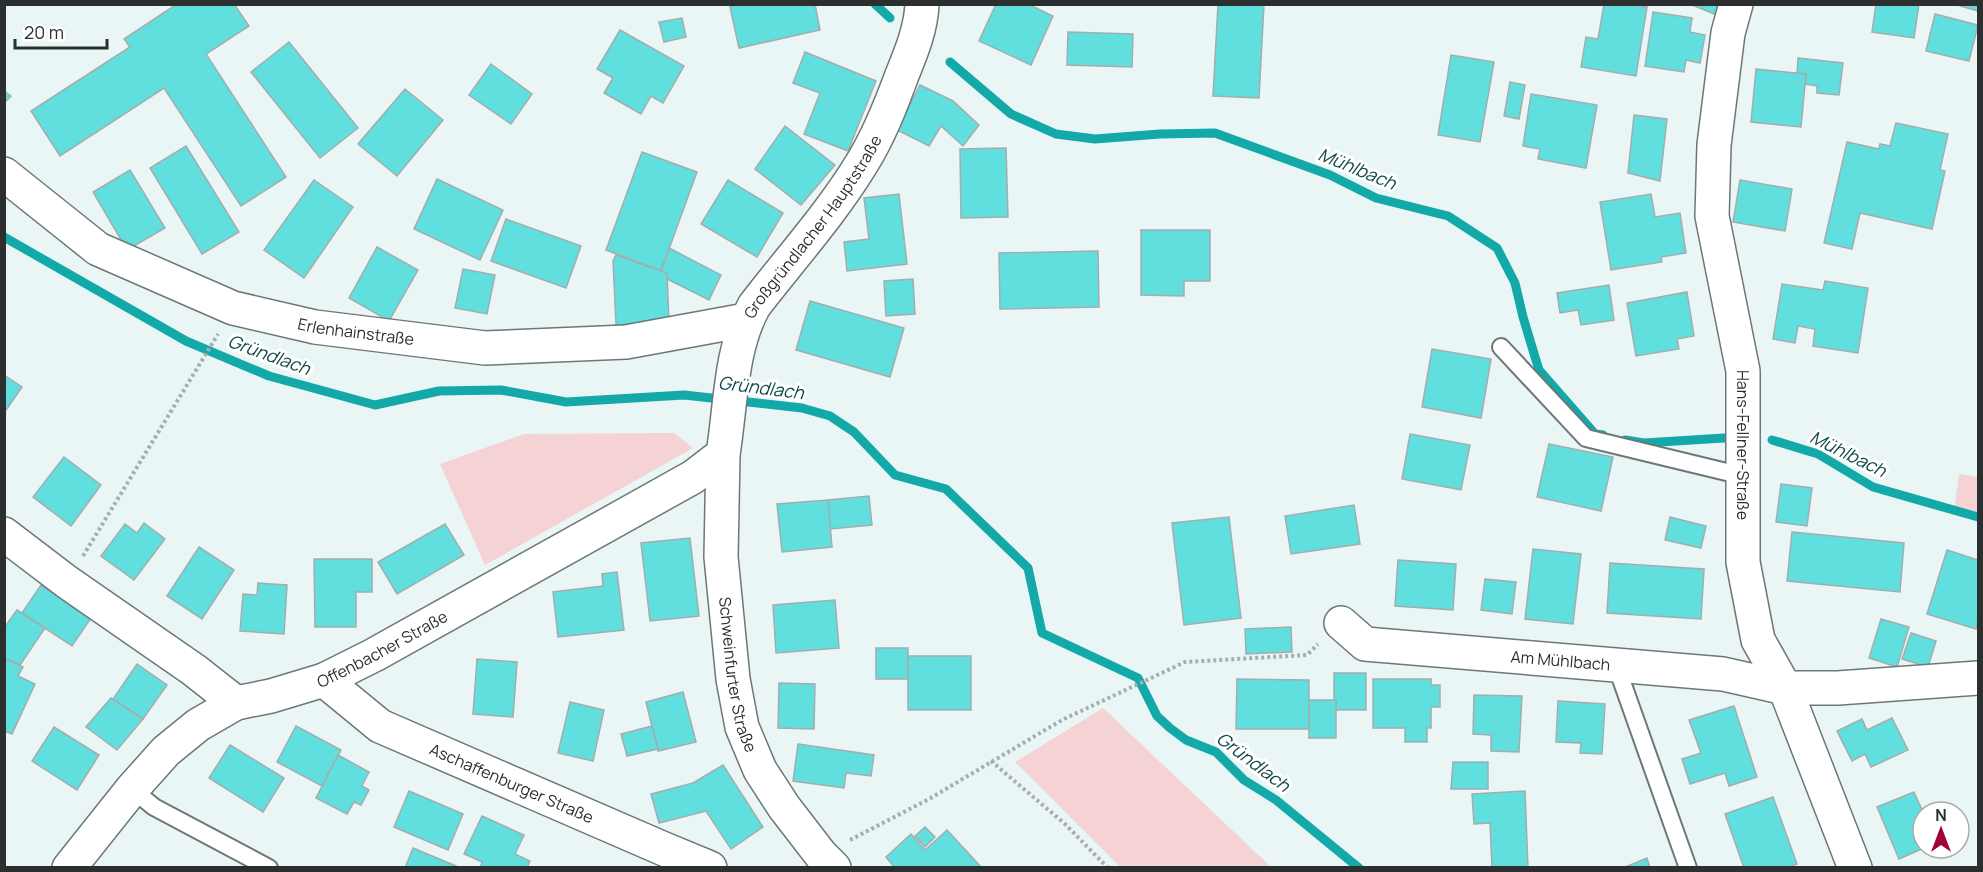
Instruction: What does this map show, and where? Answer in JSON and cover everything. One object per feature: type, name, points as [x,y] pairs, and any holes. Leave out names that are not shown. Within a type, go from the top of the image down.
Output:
[{"type":"street","name":"Großgründlacher Hauptstraße","points":[[725,444],[741,335],[754,306],[822,220],[862,162],[892,102],[920,26],[922,4]]},
{"type":"street","name":"Hans-Fellner-Straße","points":[[1736,4],[1728,33],[1714,145],[1712,216],[1743,371],[1743,562],[1758,640],[1785,688],[1855,867]]},
{"type":"street","name":"Erlenhainstraße","points":[[4,174],[98,249],[233,308],[315,327],[485,348],[741,335]]},
{"type":"street","name":"Offenbacher Straße","points":[[69,867],[166,751],[198,725],[236,703],[271,696],[324,680],[374,655],[693,477],[725,444]]},
{"type":"street","name":"Schweinfurter Straße","points":[[725,444],[721,557],[733,679],[742,727],[760,770],[783,807],[825,863]]},
{"type":"street","points":[[4,534],[67,582],[194,670],[236,703]]},
{"type":"street","name":"Am Mühlbach","points":[[1341,623],[1365,644],[1723,674],[1785,688],[1838,688],[1978,678]]},
{"type":"street","name":"Aschaffenburger Straße","points":[[324,680],[380,726],[710,867]]},
{"type":"lane","points":[[1501,347],[1586,438],[1743,476]]},
{"type":"lane","points":[[1616,665],[1688,867]]},
{"type":"lane","points":[[132,789],[154,807],[269,867]]},
{"type":"path","points":[[67,582],[233,308]]},
{"type":"path","points":[[825,863],[1062,720],[1185,662],[1307,655],[1341,623]]},
{"type":"path","points":[[991,761],[1065,824],[1108,867]]},
{"type":"shaded area","points":[[674,433],[693,448],[485,565],[440,464],[524,434]]},
{"type":"shaded area","points":[[1959,474],[1978,477],[1978,517],[1954,512]]},
{"type":"shaded area","points":[[1103,708],[1271,867],[1120,867],[1015,762]]},
{"type":"building","points":[[177,4],[234,4],[249,26],[206,54],[286,177],[241,206],[164,88],[60,156],[31,111],[130,47],[124,39]]},
{"type":"building","points":[[740,4],[815,4],[820,30],[739,48],[730,7]]},
{"type":"building","points":[[996,4],[1028,4],[1053,16],[1031,65],[979,41]]},
{"type":"building","points":[[1218,4],[1264,4],[1259,98],[1213,96]]},
{"type":"building","points":[[1604,4],[1639,4],[1639,6],[1647,7],[1636,76],[1581,67],[1586,37],[1598,39]]},
{"type":"building","points":[[1690,4],[1724,4],[1719,16]]},
{"type":"building","points":[[1876,4],[1919,4],[1914,38],[1872,32]]},
{"type":"building","points":[[1960,4],[1978,4],[1978,11],[1960,6]]},
{"type":"building","points":[[1653,12],[1692,18],[1690,32],[1705,35],[1700,63],[1686,60],[1684,72],[1645,66]]},
{"type":"building","points":[[1935,14],[1978,25],[1969,61],[1926,51]]},
{"type":"building","points":[[682,18],[686,37],[664,42],[659,22]]},
{"type":"building","points":[[620,30],[684,66],[663,103],[651,96],[641,114],[604,93],[613,78],[597,69]]},
{"type":"building","points":[[1068,32],[1133,34],[1132,67],[1067,65]]},
{"type":"building","points":[[289,42],[358,128],[320,158],[251,72]]},
{"type":"building","points":[[805,52],[876,81],[848,151],[804,134],[820,93],[793,83]]},
{"type":"building","points":[[1451,55],[1494,62],[1480,142],[1438,135]]},
{"type":"building","points":[[1798,58],[1843,63],[1839,95],[1817,93],[1817,86],[1805,84],[1806,74],[1797,73]]},
{"type":"building","points":[[491,64],[532,94],[511,124],[469,95]]},
{"type":"building","points":[[1756,69],[1806,74],[1801,127],[1751,122]]},
{"type":"building","points":[[1510,82],[1525,85],[1519,119],[1504,116]]},
{"type":"building","points":[[920,85],[953,101],[979,125],[963,146],[941,126],[929,146],[897,130]]},
{"type":"building","points":[[405,89],[443,120],[397,176],[358,144]]},
{"type":"building","points":[[4,91],[11,96],[4,103]]},
{"type":"building","points":[[1531,94],[1597,105],[1586,168],[1538,159],[1540,149],[1523,146]]},
{"type":"building","points":[[1634,115],[1667,119],[1660,181],[1628,173]]},
{"type":"building","points":[[1896,123],[1948,134],[1940,170],[1945,171],[1932,229],[1860,213],[1852,249],[1824,243],[1847,142],[1879,149],[1880,144],[1890,146]]},
{"type":"building","points":[[785,126],[835,165],[801,205],[755,169]]},
{"type":"building","points":[[186,146],[239,232],[202,254],[150,168]]},
{"type":"building","points":[[1006,148],[1008,217],[961,218],[960,149]]},
{"type":"building","points":[[642,152],[697,172],[661,271],[606,250]]},
{"type":"building","points":[[130,170],[165,228],[127,250],[93,192]]},
{"type":"building","points":[[437,179],[503,210],[480,260],[414,229]]},
{"type":"building","points":[[314,180],[353,207],[304,278],[264,250]]},
{"type":"building","points":[[728,180],[783,213],[757,257],[701,224]]},
{"type":"building","points":[[1740,180],[1792,189],[1785,231],[1733,222]]},
{"type":"building","points":[[899,194],[907,264],[847,271],[844,242],[869,239],[864,198]]},
{"type":"building","points":[[1651,194],[1655,217],[1680,213],[1686,253],[1661,257],[1662,262],[1611,270],[1600,202]]},
{"type":"building","points":[[506,219],[581,246],[566,288],[491,261]]},
{"type":"building","points":[[1141,230],[1210,230],[1210,281],[1184,281],[1184,296],[1141,295]]},
{"type":"building","points":[[377,247],[418,270],[389,321],[349,298]]},
{"type":"building","points":[[669,248],[721,275],[709,300],[667,279],[667,273],[661,271]]},
{"type":"building","points":[[1098,251],[1099,307],[1000,309],[999,253]]},
{"type":"building","points":[[616,255],[667,273],[669,322],[616,325],[613,261]]},
{"type":"building","points":[[463,269],[495,275],[487,314],[455,308]]},
{"type":"building","points":[[913,279],[915,314],[886,316],[884,281]]},
{"type":"building","points":[[1825,281],[1868,288],[1858,353],[1813,346],[1815,329],[1798,326],[1795,343],[1773,339],[1782,284],[1823,290]]},
{"type":"building","points":[[1609,285],[1614,320],[1581,325],[1578,310],[1560,313],[1557,293]]},
{"type":"building","points":[[1687,292],[1694,336],[1677,339],[1679,349],[1636,356],[1627,303]]},
{"type":"building","points":[[810,301],[904,328],[890,377],[796,350]]},
{"type":"building","points":[[1432,349],[1491,359],[1481,418],[1422,407]]},
{"type":"building","points":[[4,375],[22,387],[4,413]]},
{"type":"building","points":[[1410,434],[1470,445],[1461,490],[1402,479]]},
{"type":"building","points":[[1549,444],[1613,457],[1601,511],[1537,497]]},
{"type":"building","points":[[64,457],[101,485],[71,526],[33,497]]},
{"type":"building","points":[[1781,484],[1812,488],[1807,526],[1776,522]]},
{"type":"building","points":[[869,496],[872,525],[830,529],[828,500]]},
{"type":"building","points":[[828,500],[832,547],[782,552],[777,504]]},
{"type":"building","points":[[1354,505],[1360,544],[1291,554],[1285,516]]},
{"type":"building","points":[[1229,517],[1241,618],[1184,625],[1172,523]]},
{"type":"building","points":[[1670,517],[1706,526],[1701,548],[1665,540]]},
{"type":"building","points":[[144,523],[165,539],[134,580],[101,556],[125,524],[137,533]]},
{"type":"building","points":[[445,524],[464,555],[397,594],[378,562]]},
{"type":"building","points":[[1792,532],[1904,543],[1900,592],[1787,581]]},
{"type":"building","points":[[690,538],[699,616],[650,621],[641,543]]},
{"type":"building","points":[[199,547],[234,570],[202,619],[167,596]]},
{"type":"building","points":[[1533,549],[1581,554],[1573,624],[1525,619]]},
{"type":"building","points":[[1947,550],[1978,560],[1976,629],[1927,614]]},
{"type":"building","points":[[314,559],[372,559],[372,592],[356,592],[356,627],[315,627]]},
{"type":"building","points":[[1398,560],[1456,564],[1453,610],[1395,606]]},
{"type":"building","points":[[1610,563],[1704,569],[1701,619],[1607,613]]},
{"type":"building","points":[[617,572],[624,630],[558,637],[553,592],[603,586],[602,574]]},
{"type":"building","points":[[1485,579],[1516,582],[1512,614],[1481,610]]},
{"type":"building","points":[[258,583],[287,585],[284,634],[240,631],[243,594],[257,595]]},
{"type":"building","points":[[41,585],[91,618],[72,646],[22,613]]},
{"type":"building","points":[[835,600],[839,648],[776,653],[773,605]]},
{"type":"building","points":[[17,610],[45,628],[20,665],[4,658],[4,628]]},
{"type":"building","points":[[1881,619],[1909,627],[1897,667],[1869,658]]},
{"type":"building","points":[[1291,627],[1292,652],[1246,654],[1245,629]]},
{"type":"building","points":[[1911,633],[1936,641],[1928,667],[1902,659]]},
{"type":"building","points":[[876,648],[908,648],[908,679],[876,679]]},
{"type":"building","points":[[908,656],[971,656],[971,710],[908,710]]},
{"type":"building","points":[[4,658],[23,667],[18,676],[35,684],[12,734],[4,731]]},
{"type":"building","points":[[477,659],[517,662],[513,717],[473,714]]},
{"type":"building","points":[[137,664],[167,685],[143,719],[113,699]]},
{"type":"building","points":[[1334,673],[1366,673],[1366,710],[1336,710]]},
{"type":"building","points":[[1237,679],[1309,680],[1309,729],[1236,729]]},
{"type":"building","points":[[1373,679],[1431,679],[1431,685],[1440,685],[1440,707],[1431,707],[1431,728],[1427,728],[1427,742],[1405,742],[1405,728],[1373,728]]},
{"type":"building","points":[[779,683],[815,684],[814,729],[778,728]]},
{"type":"building","points":[[683,692],[696,742],[658,751],[646,702]]},
{"type":"building","points":[[1474,695],[1522,696],[1519,752],[1491,751],[1491,735],[1473,734]]},
{"type":"building","points":[[111,698],[143,719],[117,750],[86,727]]},
{"type":"building","points":[[1309,700],[1336,700],[1336,738],[1309,738]]},
{"type":"building","points":[[1558,701],[1605,704],[1602,754],[1580,753],[1581,743],[1556,742]]},
{"type":"building","points":[[570,702],[604,710],[593,761],[558,753]]},
{"type":"building","points":[[1734,706],[1757,777],[1729,786],[1725,773],[1690,784],[1682,759],[1701,753],[1689,720]]},
{"type":"building","points":[[1892,718],[1908,750],[1871,767],[1865,754],[1852,761],[1837,731],[1862,719],[1867,730]]},
{"type":"building","points":[[296,726],[341,750],[322,786],[277,762]]},
{"type":"building","points":[[652,726],[658,749],[627,756],[621,734]]},
{"type":"building","points":[[54,727],[99,755],[77,790],[32,761]]},
{"type":"building","points":[[798,744],[874,755],[871,776],[846,773],[844,788],[793,781]]},
{"type":"building","points":[[230,745],[284,778],[263,812],[209,778]]},
{"type":"building","points":[[338,755],[369,772],[362,786],[369,790],[361,805],[354,802],[347,814],[316,798]]},
{"type":"building","points":[[1453,762],[1488,762],[1488,789],[1451,789]]},
{"type":"building","points":[[723,765],[763,827],[731,849],[706,811],[659,823],[651,794],[693,783]]},
{"type":"building","points":[[409,791],[463,814],[448,850],[394,827]]},
{"type":"building","points":[[1525,791],[1528,868],[1492,868],[1490,823],[1474,824],[1472,794]]},
{"type":"building","points":[[1914,792],[1918,800],[1911,800],[1911,854],[1899,859],[1877,807]]},
{"type":"building","points":[[1773,797],[1797,864],[1787,868],[1744,868],[1725,814]]},
{"type":"building","points":[[482,816],[524,835],[515,854],[530,861],[527,868],[480,868],[482,862],[464,854]]},
{"type":"building","points":[[925,827],[935,837],[925,847],[915,836]]},
{"type":"building","points":[[947,830],[982,868],[895,868],[886,857],[911,834],[925,850]]},
{"type":"building","points":[[413,848],[456,866],[455,868],[405,868]]},
{"type":"building","points":[[1647,858],[1650,868],[1623,868]]},
{"type":"waterway","name":"Mühlbach","points":[[875,4],[890,18]]},
{"type":"waterway","name":"Mühlbach","points":[[950,62],[1011,114],[1056,134],[1095,139],[1215,133],[1330,175],[1376,198],[1448,216],[1497,248],[1515,283],[1539,370],[1595,434],[1603,435]]},
{"type":"waterway","name":"Gründlach","points":[[4,237],[186,341],[269,376],[375,405],[439,391],[501,390],[566,402],[684,395],[802,408],[830,416],[854,432],[895,475],[946,489],[1028,568],[1042,633],[1138,678],[1157,716],[1170,728],[1186,740],[1216,752],[1244,780],[1276,800],[1359,868]]},
{"type":"waterway","name":"Mühlbach","points":[[1625,440],[1644,443],[1724,438]]},
{"type":"waterway","name":"Mühlbach","points":[[1772,440],[1818,454],[1873,487],[1978,517]]}]
